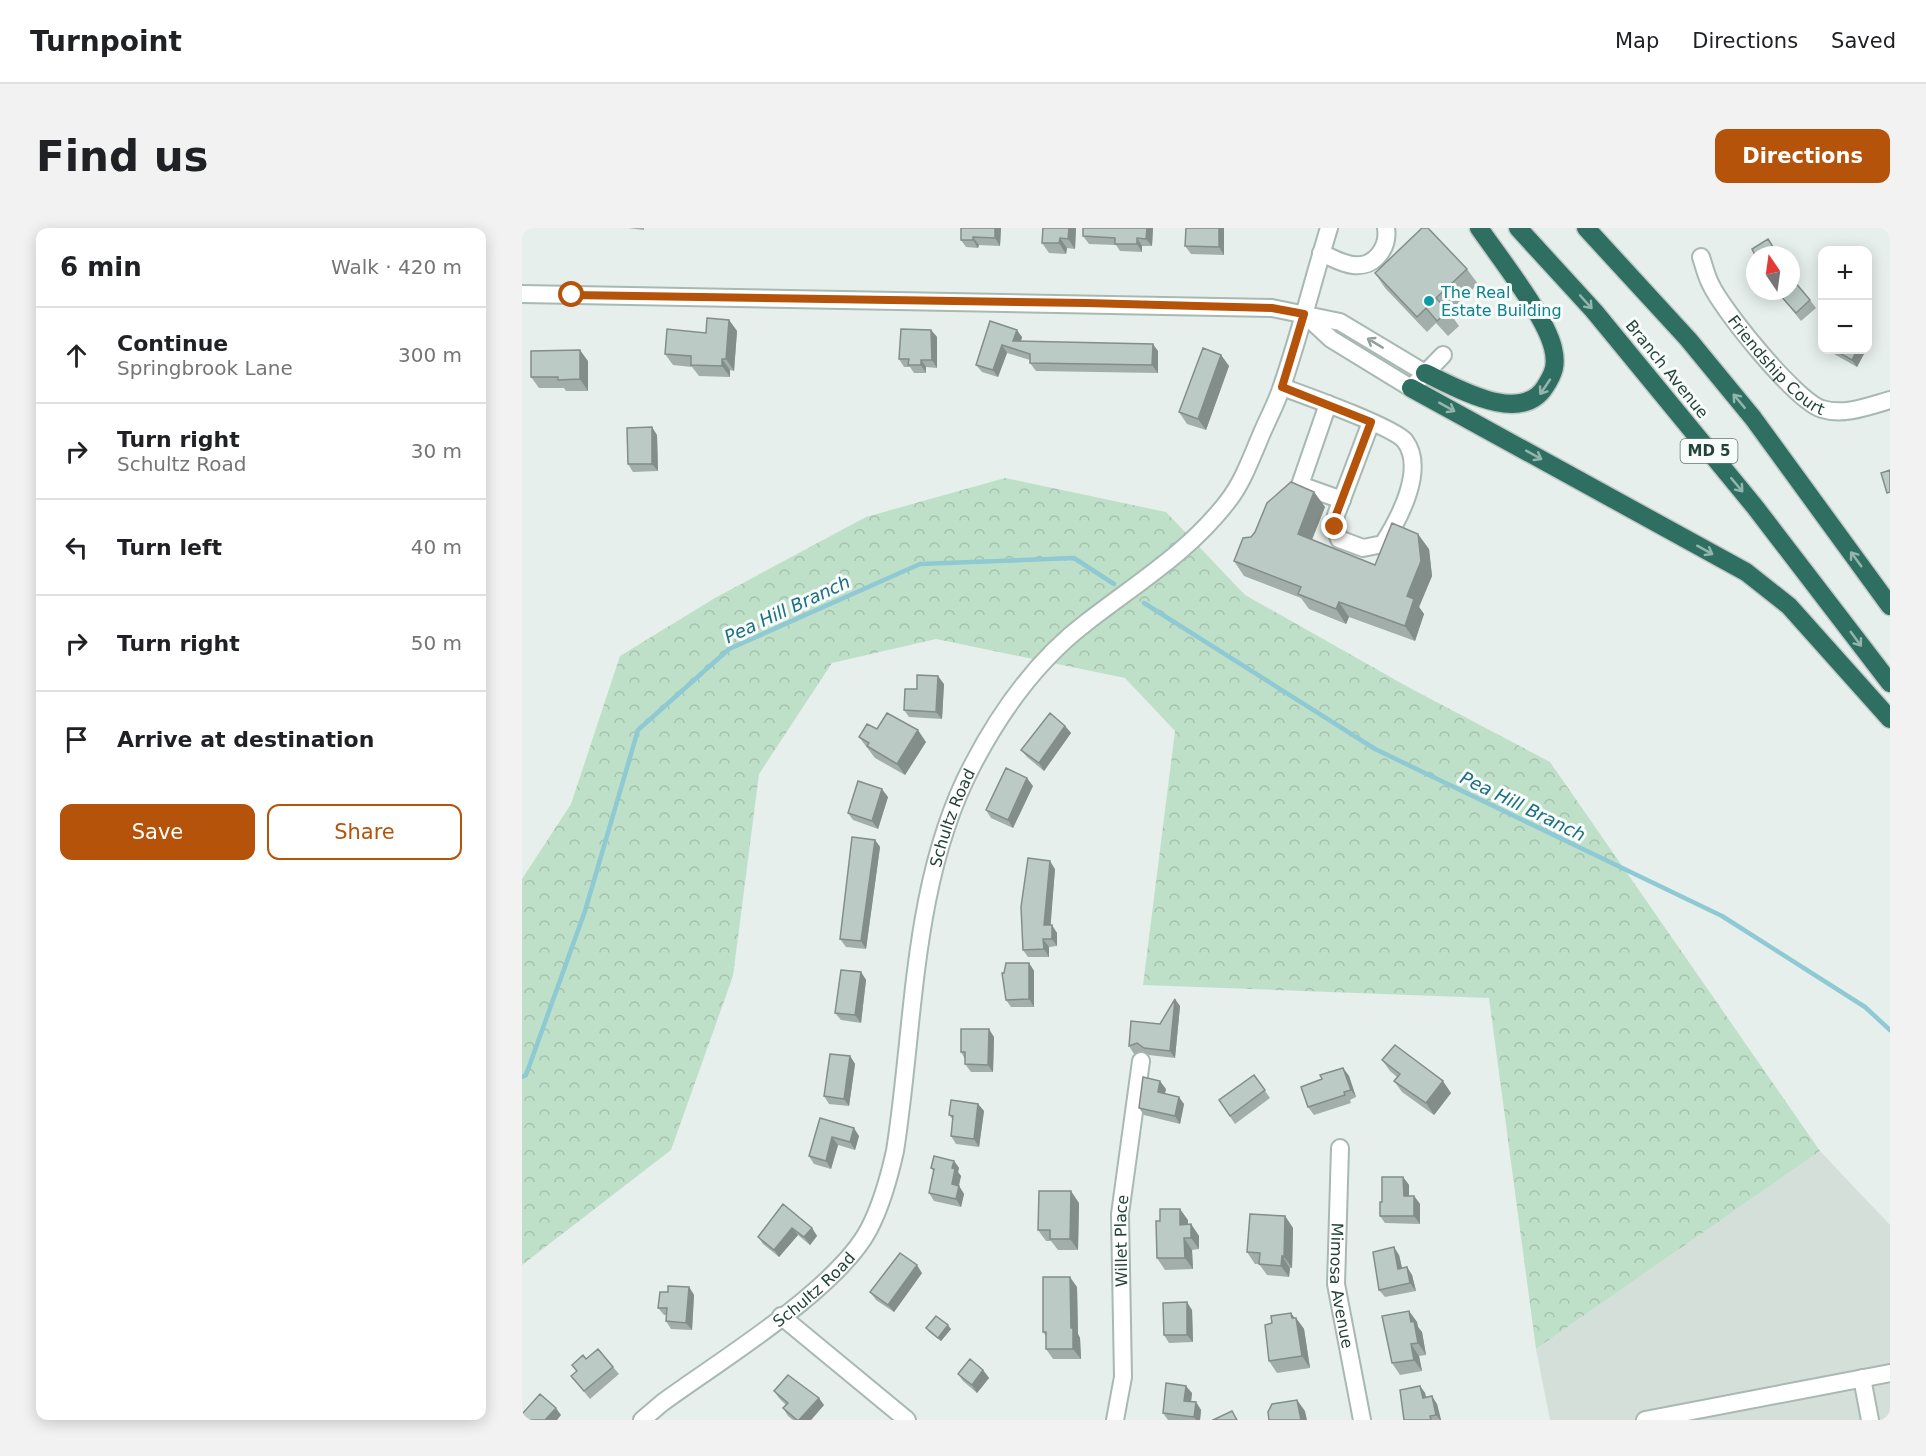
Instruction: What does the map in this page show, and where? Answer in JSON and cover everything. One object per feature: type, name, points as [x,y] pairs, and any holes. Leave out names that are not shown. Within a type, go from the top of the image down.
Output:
[{"type":"highway","points":[[1425,373],[1492,403],[1518,403],[1539,396],[1556,371],[1553,347],[1532,306],[1479,228]]},
{"type":"highway","name":"Branch Avenue","points":[[1518,228],[1594,311],[1755,507],[1890,683]]},
{"type":"highway","name":"Branch Avenue","points":[[1586,228],[1621,269],[1688,339],[1753,418],[1890,606]]},
{"type":"highway","points":[[1591,228],[1621,269]]},
{"type":"highway","points":[[1411,388],[1746,572],[1789,606],[1890,719]]},
{"type":"street","name":"Schultz Road","points":[[642,1420],[662,1402],[782,1316],[837,1270],[868,1231],[889,1180],[902,1109],[920,934],[952,813],[971,767],[1002,715],[1049,656],[1086,622],[1165,566],[1192,542],[1229,500],[1254,455],[1282,387],[1329,228]]},
{"type":"street","points":[[1321,253],[1354,266],[1364,264],[1382,252],[1388,239],[1386,228]]},
{"type":"street","name":"Friendship Court","points":[[1701,257],[1709,283],[1799,395],[1819,408],[1832,411],[1855,409],[1890,400]]},
{"type":"street","points":[[522,294],[1272,308],[1340,322],[1425,373]]},
{"type":"street","points":[[1304,314],[1331,339],[1411,388],[1443,356]]},
{"type":"street","points":[[1282,387],[1371,422],[1401,436],[1406,442],[1414,466],[1411,481],[1391,531],[1383,544],[1364,548],[1340,539],[1336,533],[1336,515],[1371,422]]},
{"type":"street","points":[[1328,404],[1294,490],[1342,500]]},
{"type":"street","name":"Willet Place","points":[[1115,1420],[1123,1377],[1120,1215],[1141,1061]]},
{"type":"street","name":"Mimosa Avenue","points":[[1340,1148],[1336,1284],[1362,1420]]},
{"type":"street","points":[[782,1316],[907,1420]]},
{"type":"street","points":[[1645,1420],[1890,1373]]},
{"type":"street","points":[[1862,1378],[1870,1420]]},
{"type":"shaded area","points":[[1820,1151],[1890,1225],[1890,1420],[1550,1420],[1536,1349]]},
{"type":"green space","points":[[1005,478],[1166,512],[1245,595],[1408,687],[1550,762],[1820,1151],[1536,1349],[1489,998],[1143,985],[1175,731],[1125,678],[936,639],[832,663],[759,774],[733,976],[671,1150],[522,1265],[522,879],[571,804],[620,656],[715,598],[866,517]]},
{"type":"building","points":[[961,228],[995,228],[995,238],[973,237],[973,240],[961,240]]},
{"type":"building","points":[[1043,228],[1069,228],[1068,239],[1060,238],[1059,243],[1042,243]]},
{"type":"building","points":[[1083,228],[1147,228],[1146,239],[1137,238],[1137,244],[1115,244],[1115,238],[1083,236]]},
{"type":"building","points":[[1186,228],[1219,228],[1219,247],[1185,246]]},
{"type":"building","name":"The Real Estate Building","points":[[1422,228],[1428,228],[1467,269],[1436,298],[1448,311],[1437,321],[1426,308],[1417,317],[1375,273]]},
{"type":"building","points":[[1768,239],[1772,246],[1757,246]]},
{"type":"building","points":[[1800,288],[1810,300],[1796,313],[1784,300],[1800,300]]},
{"type":"building","points":[[707,318],[729,320],[726,359],[722,359],[722,366],[691,365],[691,356],[665,354],[667,329],[706,333]]},
{"type":"building","points":[[990,321],[1017,330],[1013,341],[1153,344],[1152,365],[1030,363],[1030,354],[1002,345],[993,370],[976,365]]},
{"type":"building","points":[[901,329],[931,330],[932,360],[921,360],[921,365],[908,365],[909,359],[899,359]]},
{"type":"building","points":[[1203,348],[1221,355],[1198,419],[1179,412]]},
{"type":"building","points":[[580,350],[580,379],[558,380],[558,377],[531,377],[531,351]]},
{"type":"building","points":[[1841,354],[1855,354],[1852,360]]},
{"type":"building","points":[[652,427],[652,464],[628,464],[627,428]]},
{"type":"building","points":[[1890,470],[1890,492],[1887,493],[1881,473]]},
{"type":"building","points":[[1291,482],[1314,492],[1298,534],[1375,565],[1392,523],[1418,534],[1421,561],[1407,596],[1414,599],[1405,626],[1339,602],[1336,609],[1298,594],[1301,587],[1234,561],[1243,538],[1251,537],[1255,532],[1267,503]]},
{"type":"building","points":[[917,675],[938,676],[936,712],[904,710],[905,689],[917,689]]},
{"type":"building","points":[[887,713],[918,730],[897,764],[867,746],[869,743],[859,737],[867,724],[877,729]]},
{"type":"building","points":[[1050,713],[1065,726],[1039,763],[1021,750]]},
{"type":"building","points":[[1006,768],[1027,778],[1008,820],[986,810]]},
{"type":"building","points":[[858,781],[882,789],[872,821],[848,813]]},
{"type":"building","points":[[852,837],[875,840],[861,941],[840,939]]},
{"type":"building","points":[[1028,858],[1050,861],[1044,925],[1052,925],[1052,939],[1043,939],[1044,949],[1023,950],[1021,907]]},
{"type":"building","points":[[1006,963],[1029,963],[1029,999],[1006,1000],[1002,973],[1004,973]]},
{"type":"building","points":[[841,970],[861,972],[855,1015],[835,1013]]},
{"type":"building","points":[[1175,999],[1170,1051],[1144,1048],[1137,1043],[1129,1046],[1131,1021],[1160,1024]]},
{"type":"building","points":[[961,1029],[989,1029],[988,1065],[965,1064],[965,1052],[961,1052]]},
{"type":"building","points":[[1395,1045],[1443,1081],[1426,1103],[1394,1081],[1400,1074],[1382,1060]]},
{"type":"building","points":[[830,1054],[850,1056],[844,1099],[824,1096]]},
{"type":"building","points":[[1343,1068],[1351,1090],[1344,1092],[1345,1095],[1308,1107],[1301,1087],[1322,1079],[1320,1075]]},
{"type":"building","points":[[1254,1075],[1265,1090],[1230,1116],[1219,1100]]},
{"type":"building","points":[[1143,1077],[1160,1081],[1158,1092],[1179,1097],[1175,1116],[1139,1108]]},
{"type":"building","points":[[951,1100],[978,1104],[974,1139],[951,1136],[953,1116],[949,1115]]},
{"type":"building","points":[[820,1118],[854,1128],[850,1142],[832,1137],[826,1161],[809,1156]]},
{"type":"building","points":[[934,1156],[954,1161],[952,1184],[959,1186],[956,1199],[929,1193]]},
{"type":"building","points":[[1382,1177],[1403,1177],[1404,1196],[1414,1196],[1414,1216],[1380,1216]]},
{"type":"building","points":[[1039,1191],[1071,1191],[1070,1239],[1050,1239],[1050,1230],[1038,1230]]},
{"type":"building","points":[[783,1204],[812,1228],[804,1237],[792,1228],[774,1250],[758,1237]]},
{"type":"building","points":[[1160,1209],[1180,1209],[1180,1225],[1191,1224],[1191,1238],[1184,1238],[1185,1258],[1157,1258],[1156,1221],[1160,1221]]},
{"type":"building","points":[[1250,1214],[1285,1216],[1284,1257],[1282,1256],[1281,1266],[1259,1264],[1260,1253],[1247,1252]]},
{"type":"building","points":[[1394,1247],[1398,1269],[1407,1267],[1410,1283],[1379,1290],[1373,1252]]},
{"type":"building","points":[[900,1253],[917,1265],[888,1305],[870,1292]]},
{"type":"building","points":[[1043,1277],[1070,1277],[1073,1349],[1046,1349],[1046,1332],[1043,1332]]},
{"type":"building","points":[[668,1286],[689,1287],[686,1323],[666,1321],[667,1308],[658,1308],[660,1292],[668,1292]]},
{"type":"building","points":[[1187,1302],[1187,1335],[1164,1335],[1163,1303]]},
{"type":"building","points":[[1409,1311],[1411,1322],[1414,1321],[1418,1343],[1411,1344],[1414,1360],[1392,1363],[1382,1316]]},
{"type":"building","points":[[1291,1313],[1292,1318],[1296,1318],[1302,1356],[1269,1361],[1265,1325],[1272,1323],[1271,1316]]},
{"type":"building","points":[[936,1316],[948,1325],[938,1338],[926,1328]]},
{"type":"building","points":[[598,1349],[613,1367],[584,1391],[571,1376],[577,1371],[572,1365],[583,1355],[586,1359]]},
{"type":"building","points":[[970,1359],[983,1370],[972,1385],[958,1374]]},
{"type":"building","points":[[788,1375],[819,1398],[799,1420],[783,1408],[788,1403],[774,1391]]},
{"type":"building","points":[[1166,1383],[1186,1386],[1184,1401],[1196,1402],[1194,1417],[1163,1413]]},
{"type":"building","points":[[1420,1386],[1423,1398],[1432,1396],[1436,1415],[1430,1416],[1431,1420],[1404,1420],[1400,1390]]},
{"type":"building","points":[[540,1394],[556,1408],[545,1420],[522,1420],[522,1414]]},
{"type":"building","points":[[1297,1400],[1301,1420],[1269,1420],[1268,1412],[1272,1404]]},
{"type":"building","points":[[1232,1411],[1237,1420],[1213,1420]]},
{"type":"waterway","name":"Pea Hill Branch","points":[[522,1077],[526,1075],[585,911],[638,730],[729,649],[920,564],[1074,558],[1114,584]]},
{"type":"waterway","name":"Pea Hill Branch","points":[[1144,603],[1375,749],[1722,916],[1865,1007],[1890,1030]]},
{"type":"place","name":"The Real Estate Building","points":[[1429,301]]},
{"type":"route","points":[[572,295],[1086,303],[1272,308],[1304,314],[1282,387],[1371,422],[1336,515],[1335,527]]}]
